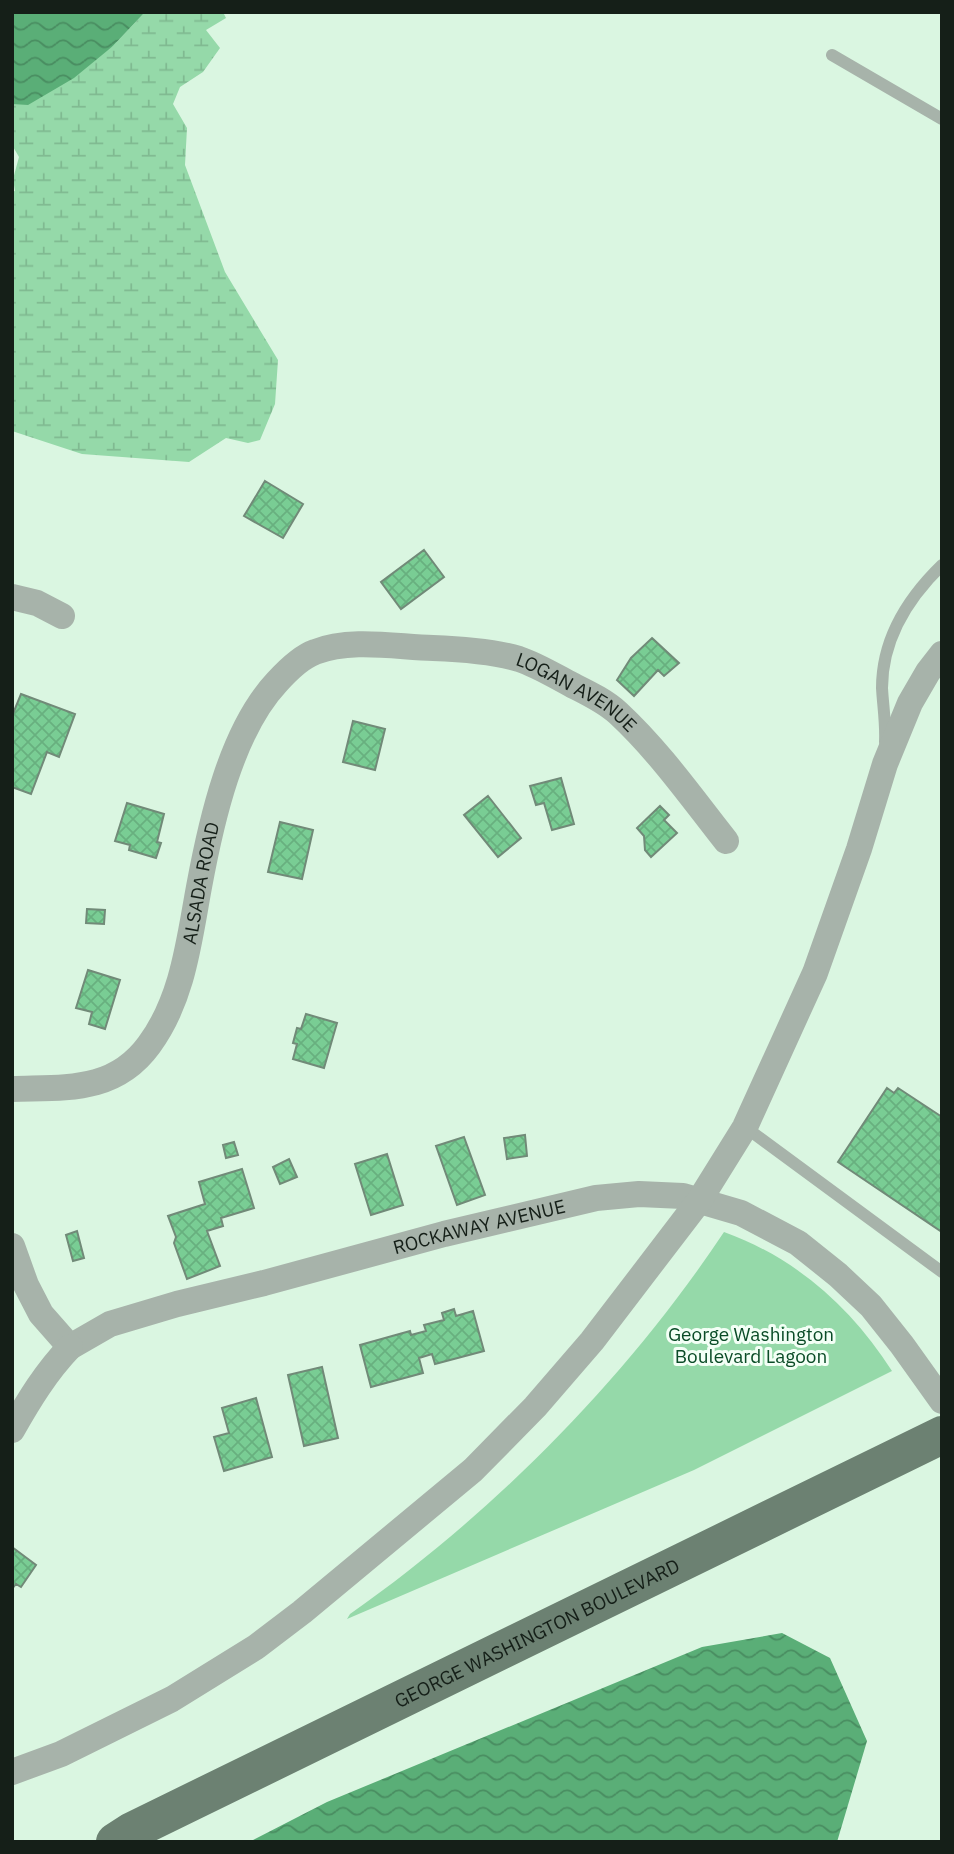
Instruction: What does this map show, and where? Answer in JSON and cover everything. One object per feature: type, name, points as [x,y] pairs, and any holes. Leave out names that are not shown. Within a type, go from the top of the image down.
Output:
[{"type":"main road","name":"GEORGE WASHINGTON BOULEVARD","points":[[117,1838],[942,1435]]},
{"type":"street","points":[[12,597],[37,603],[62,616]]},
{"type":"street","name":"LOGAN AVENUE","points":[[372,645],[445,648],[519,659],[595,697],[617,711],[670,769],[726,841]]},
{"type":"street","name":"ALSADA ROAD","points":[[12,1089],[79,1087],[110,1079],[133,1064],[150,1044],[176,994],[214,820],[228,773],[246,730],[267,693],[288,671],[312,652],[336,646],[372,645]]},
{"type":"street","points":[[12,1772],[61,1754],[172,1699],[256,1647],[473,1470],[535,1407],[592,1341],[699,1201],[746,1127],[815,973],[859,849],[885,764],[910,703],[928,671],[942,654]]},
{"type":"street","name":"ROCKAWAY AVENUE","points":[[12,1430],[55,1363],[70,1347],[110,1324],[443,1234],[584,1201],[639,1194],[683,1196],[741,1213],[798,1243],[871,1306],[942,1401]]},
{"type":"street","points":[[12,1246],[26,1286],[41,1314],[70,1347]]},
{"type":"lane","points":[[832,55],[942,119]]},
{"type":"lane","points":[[885,764],[886,723],[882,686],[890,645],[905,607],[942,565]]},
{"type":"lane","points":[[746,1127],[942,1272]]},
{"type":"green space","points":[[145,12],[223,12],[226,18],[206,30],[220,48],[203,72],[180,87],[173,104],[187,128],[185,165],[225,272],[278,360],[275,404],[260,440],[248,443],[226,438],[189,462],[82,454],[12,431],[12,192],[15,191],[13,179],[19,157],[12,145],[12,104],[28,104],[113,46]]},
{"type":"green space","name":"George Washington Boulevard Lagoon","points":[[724,1232],[775,1256],[820,1287],[859,1326],[892,1371],[694,1470],[347,1619],[456,1532],[555,1440],[645,1339]]},
{"type":"water","points":[[12,12],[145,12],[113,46],[74,78],[28,105],[12,104]]},
{"type":"water","points":[[782,1633],[830,1658],[867,1741],[837,1842],[249,1842],[327,1802],[702,1647]]},
{"type":"building","points":[[265,481],[303,504],[283,538],[244,516]]},
{"type":"building","points":[[424,550],[444,577],[401,609],[381,582]]},
{"type":"building","points":[[652,638],[679,663],[664,676],[658,670],[634,696],[617,680],[631,658]]},
{"type":"building","points":[[21,694],[75,714],[59,757],[47,752],[31,794],[12,787],[12,716]]},
{"type":"building","points":[[353,721],[385,729],[375,770],[343,762]]},
{"type":"building","points":[[561,778],[574,824],[552,830],[544,803],[536,805],[530,786]]},
{"type":"building","points":[[488,796],[521,838],[498,857],[464,815]]},
{"type":"building","points":[[127,803],[164,814],[157,842],[161,843],[156,858],[129,850],[130,845],[115,841]]},
{"type":"building","points":[[660,806],[669,815],[664,820],[677,833],[651,857],[645,850],[644,836],[637,828]]},
{"type":"building","points":[[280,822],[313,830],[302,879],[268,872]]},
{"type":"building","points":[[87,909],[105,910],[104,924],[86,923]]},
{"type":"building","points":[[88,970],[120,980],[105,1029],[89,1024],[92,1012],[76,1008]]},
{"type":"building","points":[[306,1014],[337,1023],[324,1068],[293,1059],[297,1028],[301,1029]]},
{"type":"building","points":[[887,1088],[894,1093],[898,1088],[942,1117],[942,1232],[838,1162]]},
{"type":"building","points":[[525,1135],[527,1156],[507,1159],[504,1138]]},
{"type":"building","points":[[464,1137],[485,1195],[457,1205],[436,1146]]},
{"type":"building","points":[[234,1142],[238,1155],[226,1158],[223,1145]]},
{"type":"building","points":[[387,1154],[403,1205],[371,1215],[355,1164]]},
{"type":"building","points":[[289,1159],[297,1177],[280,1184],[273,1167]]},
{"type":"building","points":[[242,1169],[254,1208],[221,1218],[223,1226],[207,1231],[220,1266],[187,1279],[168,1216],[205,1204],[199,1182]]},
{"type":"building","points":[[77,1231],[84,1258],[73,1261],[66,1235]]},
{"type":"building","points":[[454,1309],[456,1316],[473,1311],[484,1351],[435,1364],[432,1354],[419,1358],[423,1373],[371,1387],[360,1345],[410,1331],[411,1335],[426,1331],[424,1325],[444,1320],[442,1313]]},
{"type":"building","points":[[322,1367],[338,1438],[304,1446],[288,1375]]},
{"type":"building","points":[[256,1398],[272,1457],[224,1471],[214,1437],[229,1433],[222,1408]]},
{"type":"building","points":[[12,1547],[36,1565],[21,1587],[16,1584],[12,1589]]}]
